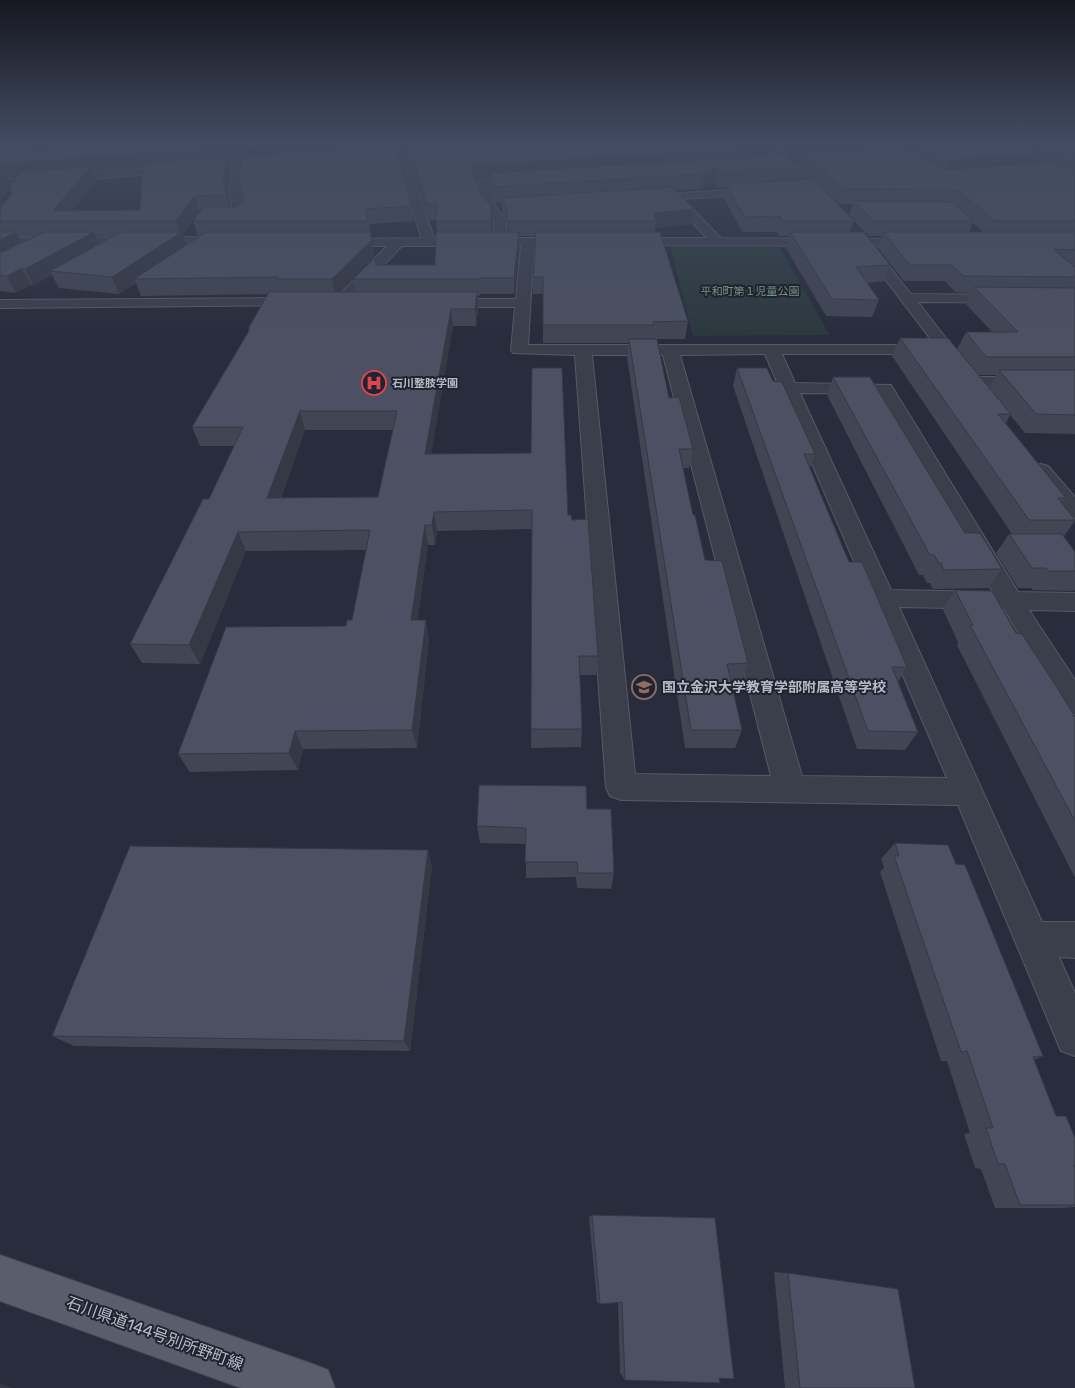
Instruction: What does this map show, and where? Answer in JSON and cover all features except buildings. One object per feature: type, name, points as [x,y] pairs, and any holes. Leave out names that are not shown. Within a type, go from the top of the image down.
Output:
[{"type":"main road","name":"石川県道144号別所野町線","points":[[0,1278],[310,1388]]},
{"type":"street","points":[[193,233],[204,216],[240,216],[238,208]]},
{"type":"street","points":[[418,208],[429,242]]},
{"type":"street","points":[[490,208],[500,221],[499,242]]},
{"type":"street","points":[[490,208],[494,208]]},
{"type":"street","points":[[685,208],[718,242]]},
{"type":"street","points":[[836,208],[841,213]]},
{"type":"street","points":[[852,229],[908,298],[977,389],[1075,382]]},
{"type":"street","points":[[0,242],[125,242],[193,233],[210,241],[240,242]]},
{"type":"street","points":[[187,257],[210,241]]},
{"type":"street","points":[[25,255],[49,242]]},
{"type":"street","points":[[100,256],[125,242]]},
{"type":"street","points":[[319,242],[588,242]]},
{"type":"street","points":[[358,302],[335,302],[398,242]]},
{"type":"street","points":[[528,242],[519,350],[946,349]]},
{"type":"street","points":[[618,242],[928,242]]},
{"type":"street","points":[[118,304],[141,288]]},
{"type":"street","points":[[16,304],[41,290]]},
{"type":"street","points":[[908,298],[1075,299]]},
{"type":"street","points":[[0,304],[310,302]]},
{"type":"street","points":[[422,302],[522,303]]},
{"type":"street","points":[[583,349],[621,787],[968,792]]},
{"type":"street","points":[[670,349],[790,789]]},
{"type":"street","points":[[771,349],[883,598],[1075,1037]]},
{"type":"street","points":[[788,388],[885,389],[1011,601],[1075,703]]},
{"type":"street","points":[[1027,452],[1075,511]]},
{"type":"street","points":[[883,598],[1075,602]]},
{"type":"street","points":[[1032,939],[1075,940]]},
{"type":"green space","name":"平和町第１児童公園","points":[[670,246],[779,247],[830,335],[693,336]]},
{"type":"place","name":"石川整肢学園","points":[[374,383]]},
{"type":"place","name":"国立金沢大学教育学部附属高等学校","points":[[644,687]]}]
